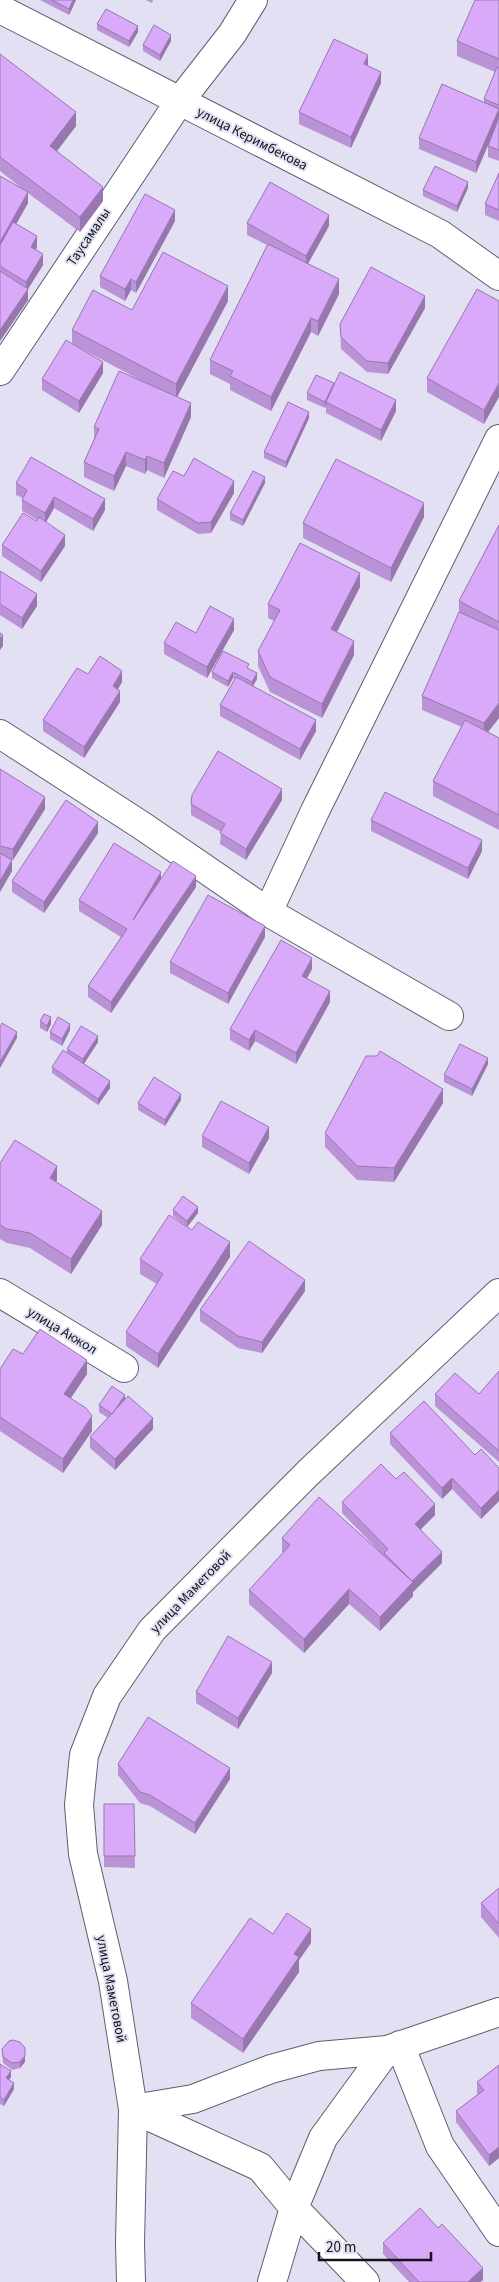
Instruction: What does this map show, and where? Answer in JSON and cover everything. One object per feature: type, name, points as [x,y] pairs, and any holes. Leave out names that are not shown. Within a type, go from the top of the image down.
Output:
[{"type":"street","name":"Таусамалы","points":[[0,371],[179,102],[232,34],[253,0]]},
{"type":"street","name":"улица Керимбекова","points":[[0,9],[440,234],[499,276]]},
{"type":"street","points":[[268,912],[315,811],[499,440]]},
{"type":"street","points":[[0,734],[141,825],[268,912],[449,1016]]},
{"type":"street","name":"улица Акжол","points":[[0,1293],[124,1368]]},
{"type":"street","name":"улица Маметовой","points":[[131,2282],[133,2109],[113,1981],[83,1854],[79,1805],[84,1755],[107,1696],[152,1630],[308,1473],[499,1293]]},
{"type":"street","points":[[133,2109],[193,2099],[271,2069],[319,2056],[394,2048],[499,2012]]},
{"type":"street","points":[[272,2282],[294,2208],[323,2138],[394,2048]]},
{"type":"street","points":[[394,2048],[440,2146],[499,2232]]},
{"type":"street","points":[[133,2109],[260,2167],[294,2208],[365,2282]]},
{"type":"building","points":[[52,0],[73,0],[69,9]]},
{"type":"building","points":[[475,0],[499,0],[499,59],[457,41]]},
{"type":"building","points":[[106,9],[138,26],[129,41],[97,24]]},
{"type":"building","points":[[154,25],[171,35],[160,55],[143,45]]},
{"type":"building","points":[[334,39],[368,55],[364,64],[381,72],[351,137],[299,112]]},
{"type":"building","points":[[0,54],[76,112],[50,146],[103,187],[80,217],[0,157]]},
{"type":"building","points":[[497,67],[499,68],[499,105],[484,99]]},
{"type":"building","points":[[442,84],[499,109],[476,162],[419,138]]},
{"type":"building","points":[[499,117],[499,150],[488,146]]},
{"type":"building","points":[[435,166],[468,182],[457,206],[423,190]]},
{"type":"building","points":[[499,173],[499,210],[485,204]]},
{"type":"building","points":[[0,176],[28,192],[0,242]]},
{"type":"building","points":[[270,182],[329,215],[306,256],[247,223]]},
{"type":"building","points":[[145,194],[175,210],[136,282],[131,279],[125,289],[100,276]]},
{"type":"building","points":[[13,222],[37,236],[31,247],[43,254],[26,282],[0,266],[0,245]]},
{"type":"building","points":[[268,244],[339,279],[318,321],[311,318],[271,397],[230,376],[233,371],[210,360]]},
{"type":"building","points":[[163,252],[228,286],[176,384],[72,330],[93,290],[132,310]]},
{"type":"building","points":[[371,267],[425,296],[388,363],[367,361],[341,337],[340,324]]},
{"type":"building","points":[[0,271],[28,289],[0,330]]},
{"type":"building","points":[[477,289],[499,301],[499,383],[484,410],[427,378]]},
{"type":"building","points":[[66,340],[103,362],[79,401],[42,379]]},
{"type":"building","points":[[119,371],[191,403],[164,463],[147,456],[145,460],[126,452],[114,476],[84,462],[99,429],[94,427]]},
{"type":"building","points":[[340,372],[396,400],[381,430],[326,402]]},
{"type":"building","points":[[316,375],[334,383],[325,402],[307,393]]},
{"type":"building","points":[[288,402],[309,412],[286,462],[264,452]]},
{"type":"building","points":[[31,457],[105,499],[93,519],[54,497],[45,513],[22,500],[27,490],[16,483]]},
{"type":"building","points":[[194,458],[234,481],[211,522],[198,523],[157,499],[173,471],[184,476]]},
{"type":"building","points":[[336,459],[424,503],[391,568],[303,523]]},
{"type":"building","points":[[253,471],[265,477],[243,520],[230,513]]},
{"type":"building","points":[[23,513],[36,521],[39,517],[65,535],[41,571],[2,545]]},
{"type":"building","points":[[499,525],[499,622],[459,601]]},
{"type":"building","points":[[300,543],[360,573],[331,629],[354,641],[322,704],[270,677],[258,651],[280,610],[268,604]]},
{"type":"building","points":[[0,571],[37,594],[22,618],[0,604]]},
{"type":"building","points":[[210,606],[234,619],[207,667],[164,643],[176,622],[196,633]]},
{"type":"building","points":[[459,612],[499,630],[499,703],[484,723],[422,696]]},
{"type":"building","points":[[223,651],[249,664],[247,668],[257,673],[252,682],[233,672],[228,681],[212,672]]},
{"type":"building","points":[[100,656],[122,671],[113,686],[120,691],[84,747],[43,720],[77,668],[88,674]]},
{"type":"building","points":[[236,677],[316,720],[300,749],[220,705]]},
{"type":"building","points":[[465,720],[499,738],[499,815],[433,781]]},
{"type":"building","points":[[218,751],[282,789],[246,849],[220,833],[225,824],[191,804],[192,795]]},
{"type":"building","points":[[0,769],[45,797],[13,849],[0,846]]},
{"type":"building","points":[[385,792],[482,840],[468,868],[371,820]]},
{"type":"building","points":[[66,800],[98,822],[44,902],[12,881]]},
{"type":"building","points":[[114,843],[161,872],[133,920],[173,861],[196,876],[111,1002],[88,986],[127,929],[79,900]]},
{"type":"building","points":[[0,853],[12,860],[0,881]]},
{"type":"building","points":[[208,895],[265,926],[228,993],[170,962]]},
{"type":"building","points":[[281,940],[312,958],[302,976],[330,991],[296,1053],[255,1030],[249,1040],[230,1029]]},
{"type":"building","points":[[44,1014],[51,1017],[47,1026],[40,1021]]},
{"type":"building","points":[[58,1017],[70,1024],[62,1039],[50,1032]]},
{"type":"building","points":[[2,1023],[17,1032],[0,1062],[0,1027]]},
{"type":"building","points":[[81,1026],[98,1036],[83,1059],[67,1049]]},
{"type":"building","points":[[460,1044],[488,1058],[472,1089],[444,1075]]},
{"type":"building","points":[[63,1050],[110,1081],[98,1099],[52,1067]]},
{"type":"building","points":[[380,1051],[443,1089],[394,1168],[357,1166],[325,1133],[366,1056],[377,1056]]},
{"type":"building","points":[[154,1077],[181,1094],[165,1120],[138,1103]]},
{"type":"building","points":[[221,1101],[269,1127],[249,1163],[202,1136]]},
{"type":"building","points":[[15,1140],[57,1166],[50,1178],[102,1211],[71,1259],[30,1233],[7,1229],[0,1225],[0,1163]]},
{"type":"building","points":[[183,1196],[198,1207],[187,1221],[173,1210]]},
{"type":"building","points":[[169,1215],[192,1230],[198,1222],[230,1242],[158,1354],[126,1332],[163,1274],[140,1259]]},
{"type":"building","points":[[249,1241],[305,1280],[262,1342],[238,1336],[200,1310]]},
{"type":"building","points":[[40,1329],[87,1360],[64,1394],[86,1408],[92,1416],[63,1459],[0,1417],[0,1369],[13,1349],[23,1354]]},
{"type":"building","points":[[499,1371],[499,1451],[435,1394],[455,1373],[479,1394]]},
{"type":"building","points":[[112,1386],[125,1395],[112,1414],[99,1405]]},
{"type":"building","points":[[128,1396],[153,1418],[115,1459],[90,1437]]},
{"type":"building","points":[[424,1401],[475,1455],[481,1449],[499,1468],[499,1490],[481,1508],[452,1478],[442,1488],[390,1433]]},
{"type":"building","points":[[381,1464],[396,1479],[404,1472],[435,1504],[415,1524],[442,1552],[412,1581],[384,1553],[388,1549],[342,1502]]},
{"type":"building","points":[[319,1497],[413,1582],[380,1617],[349,1589],[304,1639],[249,1590],[290,1545],[282,1538]]},
{"type":"building","points":[[228,1636],[272,1662],[238,1718],[196,1692]]},
{"type":"building","points":[[148,1717],[230,1768],[195,1823],[150,1795],[140,1792],[118,1764]]},
{"type":"building","points":[[104,1804],[134,1804],[135,1856],[104,1856]]},
{"type":"building","points":[[499,1888],[499,1924],[481,1903]]},
{"type":"building","points":[[287,1913],[311,1929],[294,1954],[299,1957],[243,2039],[191,2003],[250,1918],[273,1934]]},
{"type":"building","points":[[9,2041],[20,2042],[25,2048],[25,2056],[20,2062],[12,2063],[3,2057],[2,2049]]},
{"type":"building","points":[[0,2064],[11,2071],[6,2078],[14,2083],[4,2100],[0,2097]]},
{"type":"building","points":[[499,2065],[499,2147],[489,2155],[456,2111],[484,2090],[477,2082]]},
{"type":"building","points":[[420,2208],[438,2228],[442,2224],[483,2268],[468,2282],[419,2282],[383,2243]]}]
